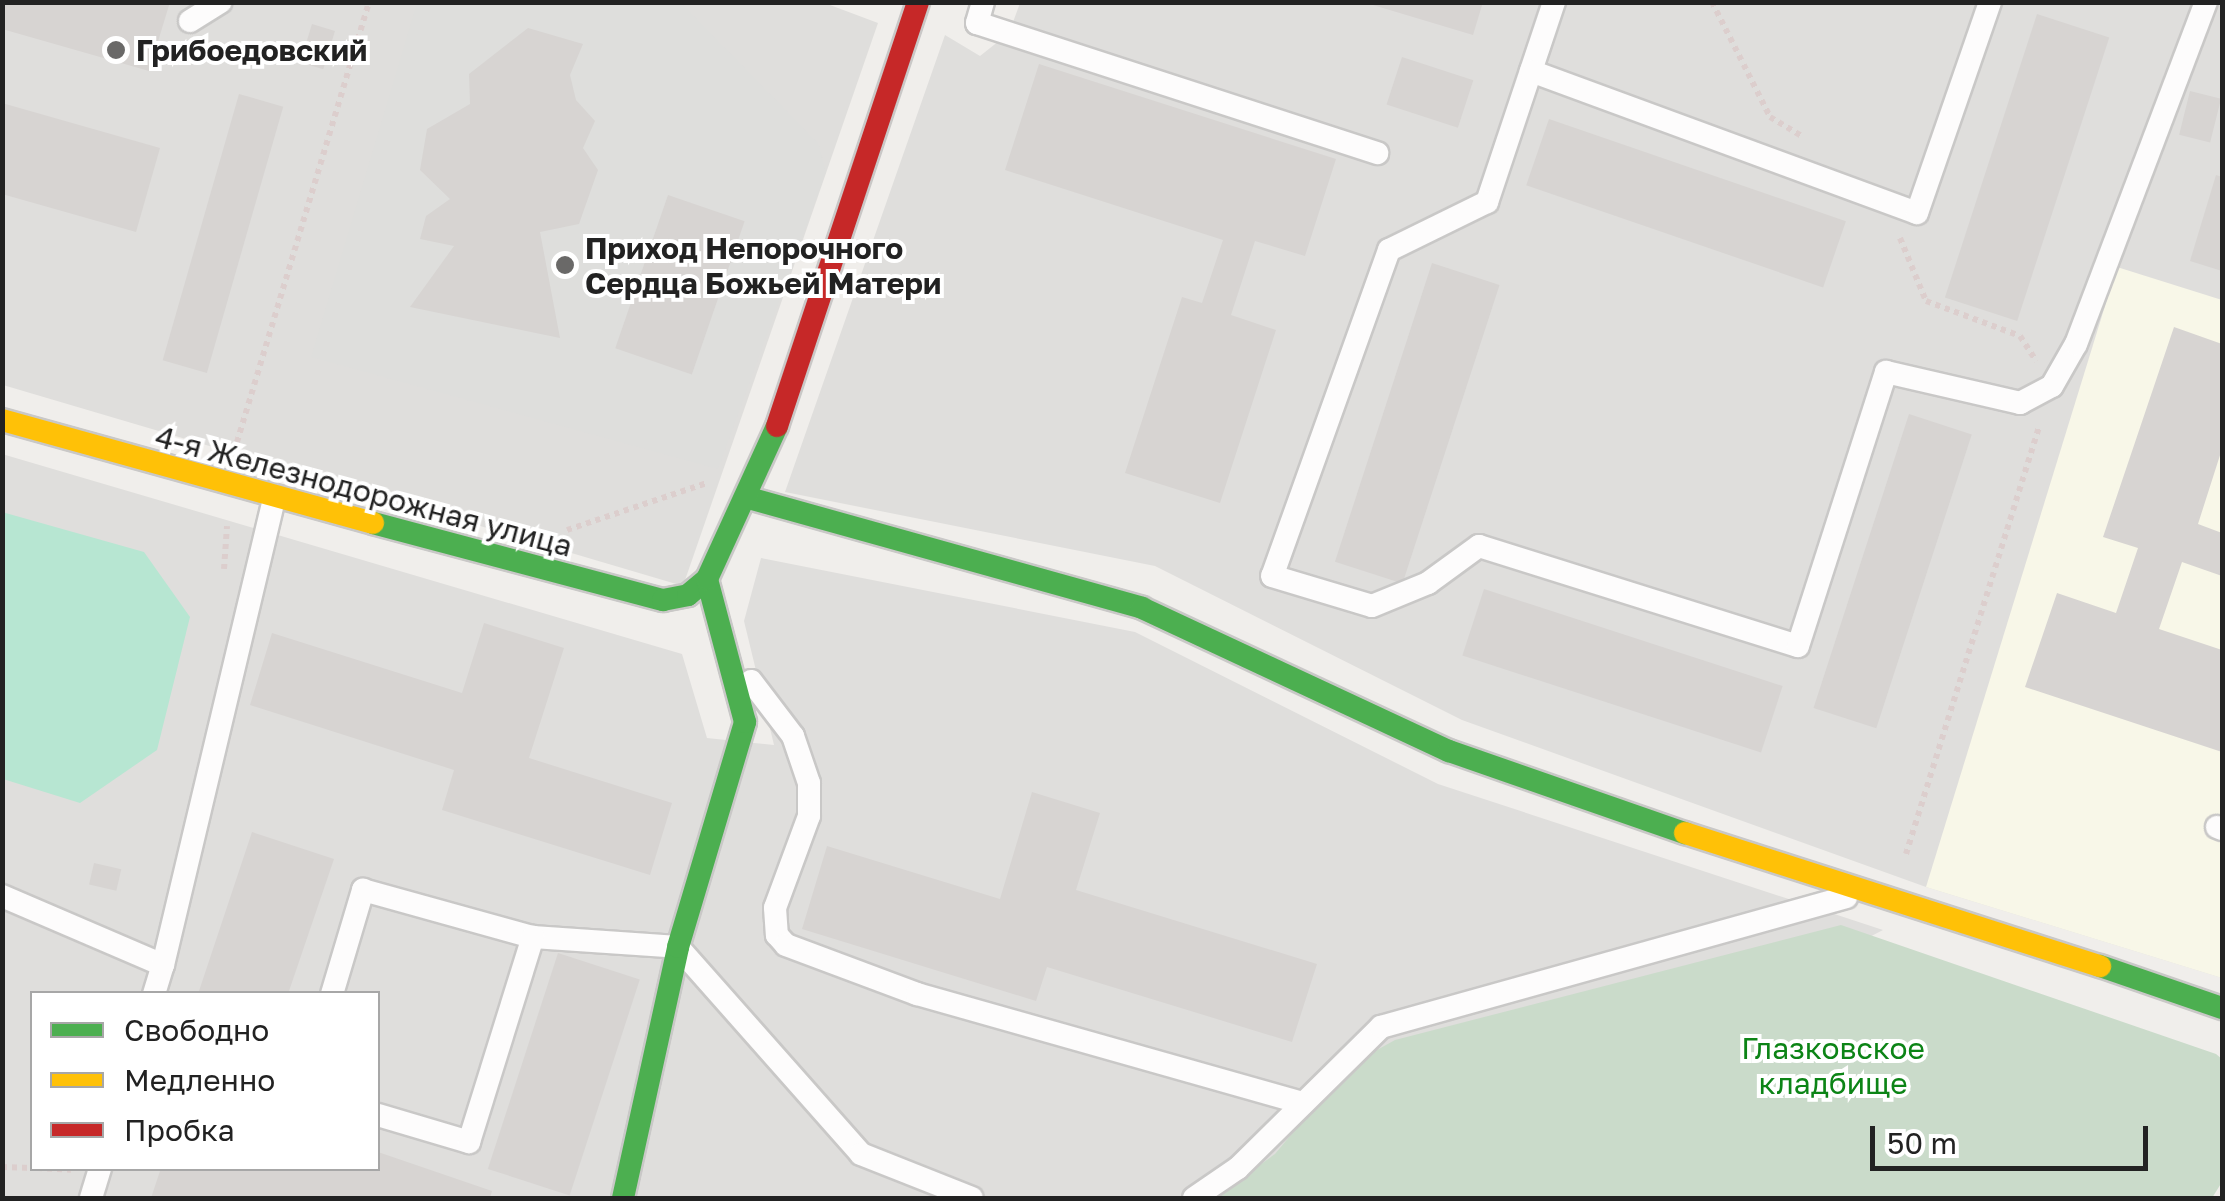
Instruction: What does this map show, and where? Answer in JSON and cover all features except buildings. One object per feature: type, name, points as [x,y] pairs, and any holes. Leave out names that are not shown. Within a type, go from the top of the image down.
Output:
[{"type":"street","points":[[623,1198],[678,947],[744,722],[731,654],[708,579],[749,498],[918,2]]},
{"type":"street","name":"4-я Железнодорожная улица","points":[[2,420],[274,500],[663,600],[688,594],[708,579]]},
{"type":"street","points":[[749,498],[1142,608],[1449,752],[2222,1008]]},
{"type":"lane","points":[[190,22],[222,2]]},
{"type":"lane","points":[[983,2],[977,23],[1377,153]]},
{"type":"lane","points":[[1554,2],[1487,202],[1389,250],[1272,576],[1372,606],[1428,583],[1479,546],[1798,646],[1886,372],[2020,404],[2052,386],[2076,344],[2198,5]]},
{"type":"lane","points":[[1531,71],[1917,213],[1990,2]]},
{"type":"lane","points":[[155,991],[274,500]]},
{"type":"lane","points":[[731,654],[793,736],[809,783],[809,816],[775,908],[777,935],[786,945],[917,994],[1303,1103]]},
{"type":"lane","points":[[333,991],[363,890],[533,937],[678,947],[861,1154],[972,1198]]},
{"type":"lane","points":[[1194,1198],[1223,1189],[1381,1027],[1790,917],[1863,890]]},
{"type":"lane","points":[[2,896],[162,965]]},
{"type":"lane","points":[[380,1116],[468,1142],[533,937]]},
{"type":"lane","points":[[91,1198],[99,1171]]},
{"type":"path","points":[[238,436],[369,2]]},
{"type":"path","points":[[1712,2],[1770,116],[1816,144]]},
{"type":"path","points":[[1884,201],[1926,301],[2020,336],[2052,386],[1892,898]]},
{"type":"path","points":[[558,534],[718,480]]},
{"type":"path","points":[[2,1166],[30,1168]]},
{"type":"shaded area","points":[[822,2],[878,23],[683,586],[3,385],[2,3]]},
{"type":"shaded area","name":"Приход Непорочного Сердца Божьей Матери","points":[[417,3],[681,3],[818,143],[826,172],[718,469],[311,357]]},
{"type":"shaded area","points":[[1020,3],[2222,3],[2222,978],[1926,887],[1462,720],[1155,566],[785,492],[945,35],[980,56],[1009,33]]},
{"type":"shaded area","points":[[2117,267],[2222,300],[2222,978],[1926,887]]},
{"type":"shaded area","points":[[2,454],[682,654],[707,738],[774,745],[744,621],[761,558],[1135,632],[1438,784],[1883,930],[1364,1198],[3,1198]]},
{"type":"green space","points":[[2,512],[144,552],[190,617],[157,750],[80,803],[3,779]]},
{"type":"green space","name":"Глазковское кладбище","points":[[1841,925],[2216,1054],[2222,1059],[2222,1182],[2212,1198],[1214,1198],[1275,1154],[1348,1066],[1395,1040]]},
{"type":"traffic: fast","points":[[623,1198],[678,947],[745,722],[707,579],[777,426]]},
{"type":"traffic: fast","points":[[749,498],[1142,608],[1449,751],[1685,833]]},
{"type":"traffic: fast","points":[[373,523],[663,600],[688,595],[707,579]]},
{"type":"traffic: fast","points":[[2100,966],[2222,1008]]},
{"type":"traffic: slow","points":[[2,420],[373,523]]},
{"type":"traffic: slow","points":[[1685,833],[2100,966]]},
{"type":"traffic: jam","points":[[777,426],[918,2]]},
{"type":"place","name":"Грибоедовский","points":[[116,50]]},
{"type":"place","name":"Приход Непорочного Сердца Божьей Матери","points":[[565,265]]}]
